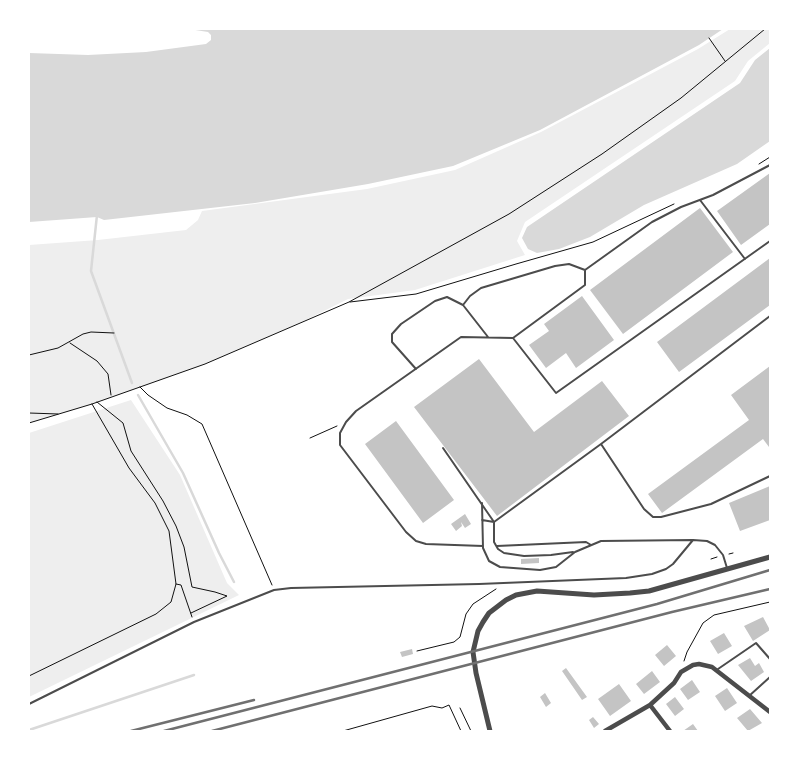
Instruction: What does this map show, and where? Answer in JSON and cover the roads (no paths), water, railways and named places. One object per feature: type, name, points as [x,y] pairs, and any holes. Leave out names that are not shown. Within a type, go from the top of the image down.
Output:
[{"type":"street","points":[[490,731],[473,652],[478,631],[486,618],[497,606],[506,600],[526,592],[594,595],[630,594],[649,591],[728,570],[770,556]]},
{"type":"street","points":[[605,731],[650,705],[674,683],[681,672],[693,665],[699,664],[706,665],[716,671],[770,712]]},
{"type":"street","points":[[650,705],[670,731]]},
{"type":"lane","points":[[584,270],[652,222],[770,165]]},
{"type":"lane","points":[[700,200],[745,259]]},
{"type":"lane","points":[[513,338],[556,393],[770,241]]},
{"type":"lane","points":[[463,305],[470,296],[482,288],[555,266],[569,264],[584,270]]},
{"type":"lane","points":[[483,546],[426,544],[416,541],[340,445],[340,434],[346,422],[356,411],[461,337],[513,338],[586,285],[584,270]]},
{"type":"lane","points":[[416,369],[392,342],[392,334],[402,324],[435,301],[447,297],[463,305],[488,338]]},
{"type":"lane","points":[[482,520],[494,522],[770,316]]},
{"type":"lane","points":[[601,444],[644,509],[653,517],[661,518],[711,504],[770,476]]},
{"type":"lane","points":[[442,448],[494,522],[494,542],[504,553],[524,556],[551,556],[575,552],[602,541],[707,541],[715,545],[723,555],[728,570]]},
{"type":"lane","points":[[482,504],[483,546],[489,561],[500,567],[540,570],[556,567],[575,552]]},
{"type":"lane","points":[[29,704],[194,622],[274,590],[626,578],[652,574],[666,568],[673,564],[693,540]]},
{"type":"lane","points":[[496,546],[586,542],[591,545]]},
{"type":"lane","points":[[716,671],[756,644],[770,659]]},
{"type":"lane","points":[[749,696],[770,677]]},
{"type":"waterway","points":[[97,215],[91,271],[132,383]]},
{"type":"waterway","points":[[138,395],[183,473],[234,582]]},
{"type":"waterway","points":[[29,730],[194,675]]},
{"type":"railway","points":[[164,731],[657,604],[770,570]]},
{"type":"railway","points":[[212,731],[672,612],[770,589]]},
{"type":"railway","points":[[131,731],[254,700]]}]
